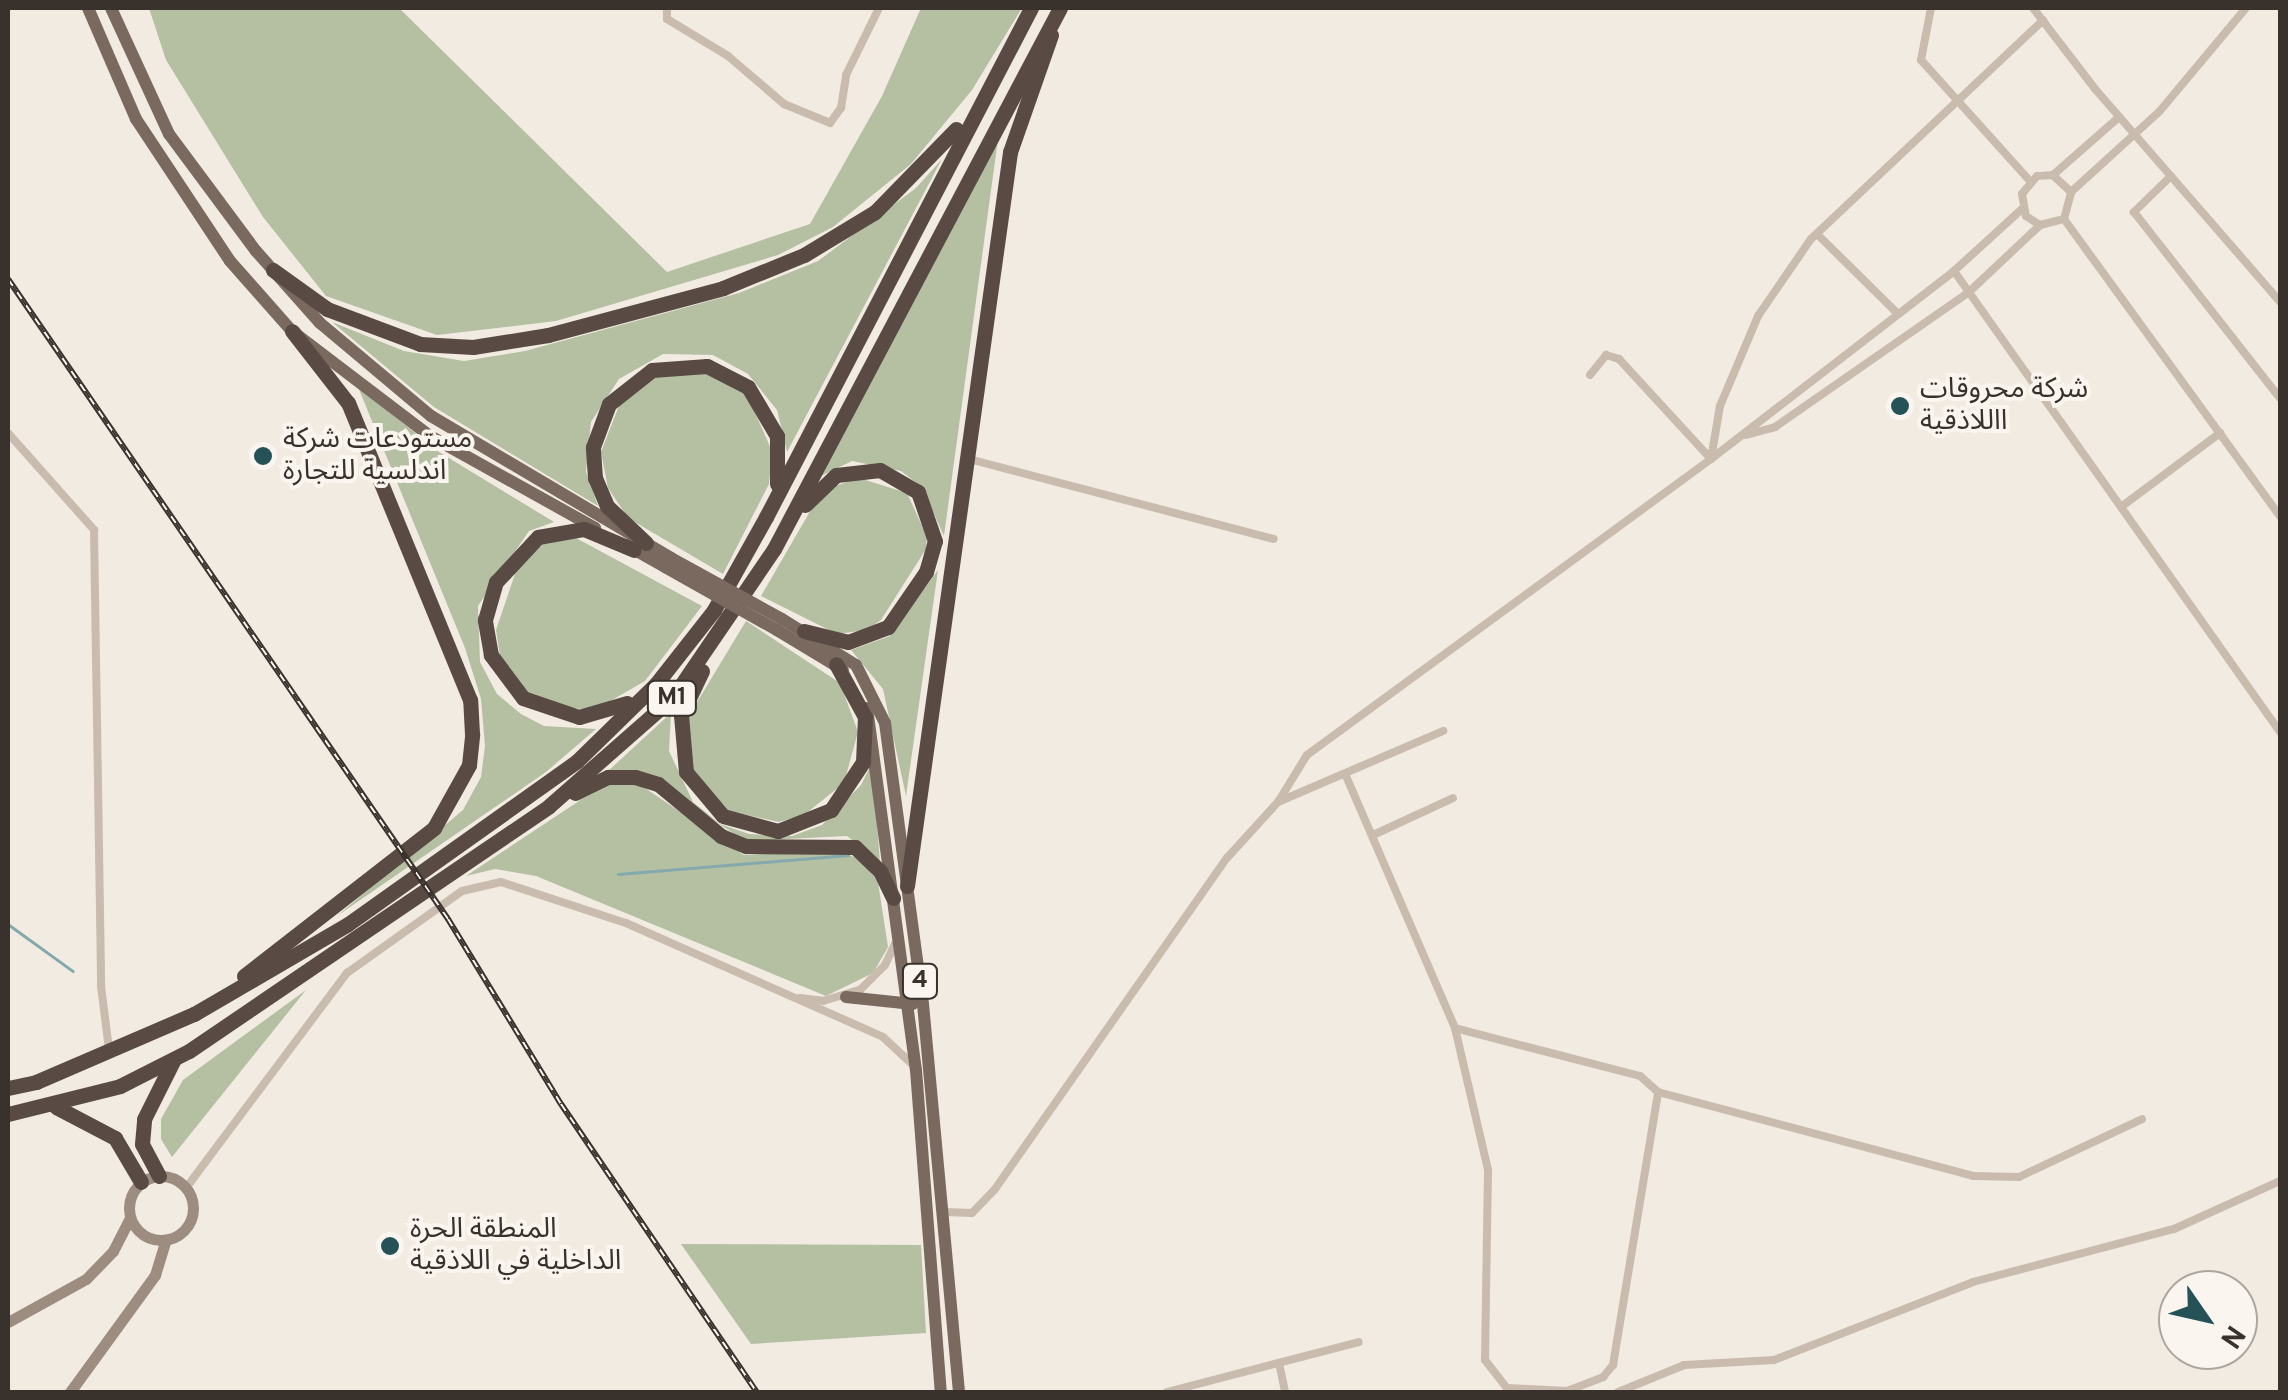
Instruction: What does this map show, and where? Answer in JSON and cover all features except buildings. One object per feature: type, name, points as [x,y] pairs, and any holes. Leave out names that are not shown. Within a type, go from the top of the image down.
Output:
[{"type":"highway","name":"M1","points":[[8,1088],[110,1053],[222,996],[348,924],[534,794],[656,684],[714,610],[766,517],[994,72],[1031,8]]},
{"type":"highway","points":[[907,886],[1010,152],[1022,104],[1061,8]]},
{"type":"highway","name":"M1","points":[[8,1114],[56,1106],[173,1060],[548,806],[673,697],[732,618],[774,549],[1061,8]]},
{"type":"highway","points":[[272,270],[357,324],[445,346],[548,335],[724,288],[804,256],[875,212],[950,137],[994,72]]},
{"type":"highway","points":[[222,996],[434,828],[469,765],[470,700],[348,403],[292,330]]},
{"type":"highway","points":[[640,547],[607,506],[596,478],[594,447],[618,393],[665,366],[720,370],[765,407],[780,466],[766,517]]},
{"type":"highway","points":[[774,549],[818,488],[847,472],[891,473],[910,484],[929,510],[935,530],[930,562],[896,619],[848,642],[804,631]]},
{"type":"highway","points":[[640,547],[584,529],[538,537],[496,582],[486,602],[487,638],[511,687],[558,715],[616,712],[656,684]]},
{"type":"highway","points":[[732,618],[686,701],[679,744],[692,786],[735,823],[763,830],[806,824],[851,788],[866,732],[860,703],[836,664]]},
{"type":"highway","points":[[548,806],[608,778],[635,777],[658,784],[721,836],[746,846],[855,847],[880,871],[892,898]]},
{"type":"highway","points":[[159,1176],[142,1144],[144,1119],[173,1060]]},
{"type":"highway","points":[[56,1106],[115,1138],[142,1182]]},
{"type":"main road","points":[[88,8],[136,119],[230,261],[292,330],[430,436],[780,624]]},
{"type":"main road","points":[[111,8],[170,134],[272,270],[376,374],[432,416],[640,547]]},
{"type":"main road","name":"4","points":[[780,624],[804,631],[856,665],[875,693],[892,759],[923,1004],[960,1392]]},
{"type":"main road","name":"4","points":[[780,624],[836,664],[857,687],[873,726],[916,1070],[941,1392]]},
{"type":"main road","points":[[846,997],[923,1004]]},
{"type":"street","points":[[667,8],[668,19],[728,56],[784,104],[830,123],[838,117],[846,75],[879,8]]},
{"type":"street","points":[[1931,8],[1918,51],[1956,102],[2030,181]]},
{"type":"street","points":[[2033,8],[2119,117],[2280,302]]},
{"type":"street","points":[[2064,219],[2071,192],[2135,135],[2246,8]]},
{"type":"street","points":[[1711,459],[1720,406],[1758,316],[1817,234],[2043,20]]},
{"type":"street","points":[[2030,181],[2053,175],[2119,117]]},
{"type":"street","points":[[2053,175],[2071,192]]},
{"type":"street","points":[[2171,176],[2134,212],[2280,398]]},
{"type":"street","points":[[944,1212],[972,1213],[995,1189],[1227,858],[1278,802],[1307,756],[1711,459],[1954,271],[2022,209],[2030,181]]},
{"type":"street","points":[[2022,209],[2040,225]]},
{"type":"street","points":[[1740,437],[1774,427],[1968,292],[2040,225],[2064,219]]},
{"type":"street","points":[[2064,219],[2280,516]]},
{"type":"street","points":[[1817,234],[1898,314]]},
{"type":"street","points":[[1954,271],[2280,732]]},
{"type":"street","points":[[1590,375],[1606,355],[1618,360],[1711,459]]},
{"type":"street","points":[[8,432],[94,530],[101,986],[110,1053]]},
{"type":"street","points":[[2122,507],[2220,433]]},
{"type":"street","points":[[965,458],[1274,539]]},
{"type":"street","points":[[1278,802],[1443,731]]},
{"type":"street","points":[[1346,776],[1456,1028],[1488,1170],[1491,1236],[1481,1336],[1485,1360],[1507,1388],[1566,1391],[1603,1377],[1613,1366],[1658,1092]]},
{"type":"street","points":[[1373,834],[1453,798]]},
{"type":"street","points":[[130,1217],[140,1232],[166,1240],[182,1232],[192,1216],[186,1188],[346,973],[462,890],[522,884],[883,1037],[916,1070]]},
{"type":"street","points":[[791,996],[846,997],[874,979],[897,932]]},
{"type":"street","points":[[1456,1028],[1640,1076],[1658,1092],[1973,1176],[2019,1177],[2142,1119]]},
{"type":"street","points":[[8,1322],[86,1279],[114,1251],[130,1217],[130,1198],[142,1182],[159,1176],[186,1188]]},
{"type":"street","points":[[1618,1392],[1684,1365],[1774,1360],[1974,1282],[2174,1228],[2280,1181]]},
{"type":"street","points":[[70,1392],[155,1275],[166,1240]]},
{"type":"street","points":[[1167,1392],[1359,1342]]},
{"type":"street","points":[[1279,1363],[1285,1392]]},
{"type":"green space","points":[[149,8],[399,8],[667,272],[810,224],[882,96],[921,8],[1022,8],[972,90],[911,164],[833,227],[778,255],[556,321],[437,335],[326,296],[263,217],[166,60]]},
{"type":"green space","points":[[998,139],[944,536],[922,487],[901,471],[852,461],[819,477]]},
{"type":"green space","points":[[942,159],[787,452],[777,410],[748,374],[713,355],[663,354],[619,379],[591,422],[586,472],[598,506],[434,407],[332,322],[404,351],[464,361],[525,351],[739,293],[818,261],[916,188]]},
{"type":"green space","points":[[708,371],[747,395],[772,451],[769,484],[723,574],[628,518],[608,488],[601,452],[622,398],[654,375]]},
{"type":"green space","points":[[358,387],[439,452],[554,522],[529,531],[478,606],[480,662],[497,694],[521,714],[544,726],[596,729],[546,772],[337,916],[463,810],[481,777],[485,746],[481,699],[465,648]]},
{"type":"green space","points":[[859,478],[907,493],[927,537],[926,549],[881,620],[867,630],[837,634],[761,596],[812,508],[835,486]]},
{"type":"green space","points":[[576,538],[702,606],[645,681],[593,711],[550,704],[520,690],[502,668],[496,630],[518,565],[543,544]]},
{"type":"green space","points":[[938,570],[906,796],[883,689],[851,650],[890,636]]},
{"type":"green space","points":[[746,621],[840,683],[858,732],[844,783],[804,815],[779,822],[729,811],[693,771],[688,717]]},
{"type":"green space","points":[[671,713],[669,751],[693,802],[720,824],[749,834],[792,836],[822,825],[861,785],[872,763],[880,862],[847,836],[745,841],[640,771],[607,772]]},
{"type":"green space","points":[[636,782],[744,855],[835,851],[861,859],[878,882],[888,947],[873,973],[826,996],[536,876],[495,869],[466,876],[582,799],[614,783]]},
{"type":"green space","points":[[306,990],[172,1157],[161,1139],[161,1119],[183,1080]]},
{"type":"green space","points":[[681,1244],[921,1245],[926,1333],[751,1344]]},
{"type":"waterway","points":[[618,874],[848,855]]},
{"type":"waterway","points":[[8,924],[73,971]]},
{"type":"railway","points":[[8,279],[448,919],[561,1104],[757,1392]]},
{"type":"place","name":"شركة محروقات االلاذقية","points":[[1900,406]]},
{"type":"place","name":"مستودعات شركة اندلسية للتجارة","points":[[263,456]]},
{"type":"place","name":"المنطقة الحرة الداخلية في اللاذقية","points":[[390,1246]]}]
